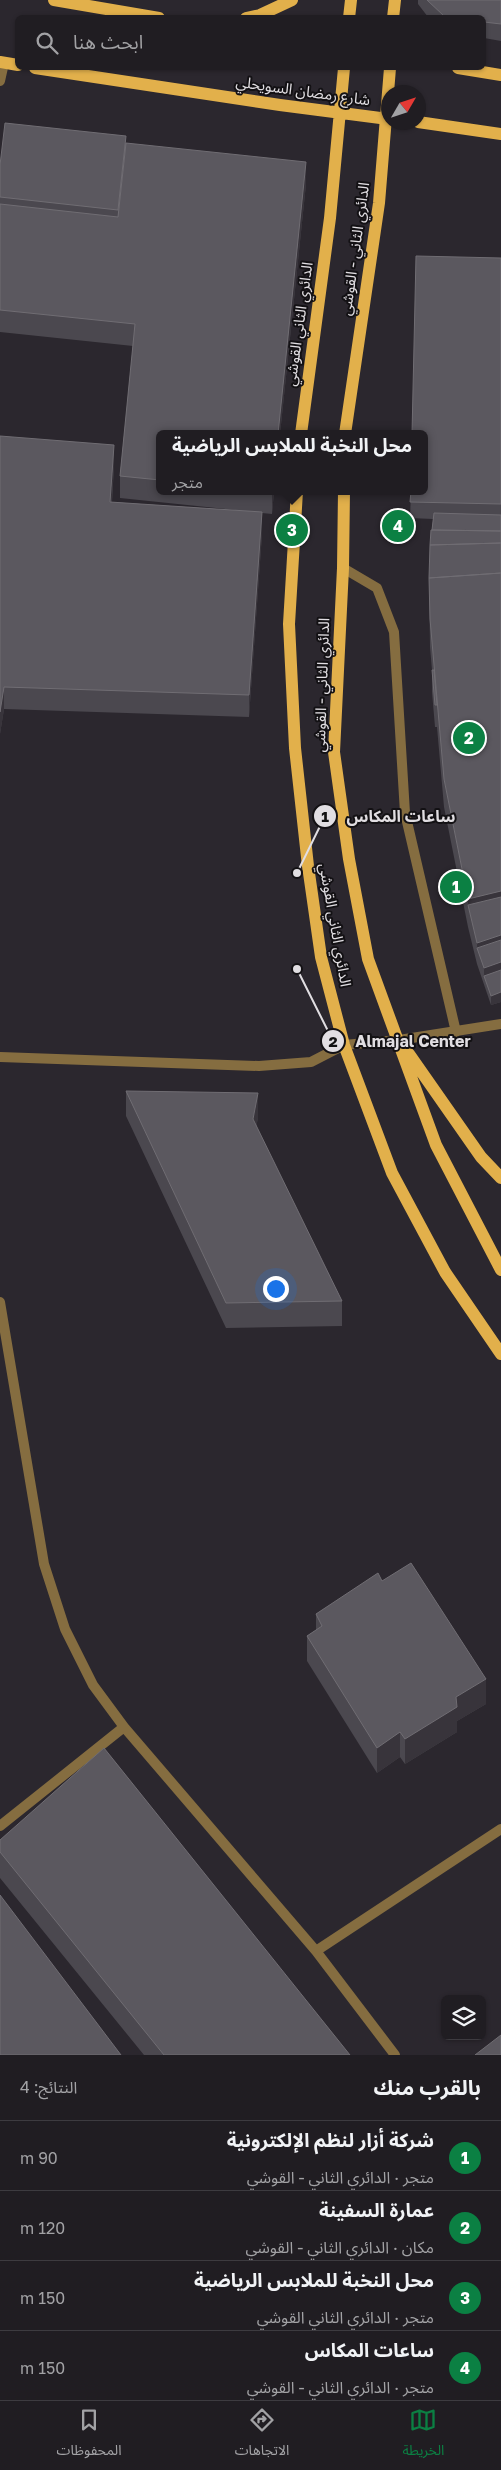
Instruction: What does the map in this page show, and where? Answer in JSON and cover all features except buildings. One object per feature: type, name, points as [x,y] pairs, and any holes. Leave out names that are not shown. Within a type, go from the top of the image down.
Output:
[{"type":"main road","points":[[54,0],[142,15]]},
{"type":"main road","points":[[260,15],[292,0]]},
{"type":"main road","points":[[349,15],[351,0]]},
{"type":"main road","points":[[394,15],[395,0]]},
{"type":"main road","points":[[2,62],[15,64]]},
{"type":"main road","name":"شارع رمضان السويحلي","points":[[49,70],[381,118]]},
{"type":"main road","name":"الدائري الثاني القوشي","points":[[302,430],[330,218],[344,70]]},
{"type":"main road","name":"الدائري الثاني - القوشي","points":[[389,85],[390,70]]},
{"type":"main road","points":[[470,70],[501,75]]},
{"type":"main road","points":[[426,123],[501,134]]},
{"type":"main road","name":"الدائري الثاني - القوشي","points":[[346,430],[379,204],[386,130]]},
{"type":"main road","name":"الدائري الثاني القوشي","points":[[298,495],[289,624],[295,748],[308,866],[321,956],[344,1045],[392,1173],[445,1272],[501,1354]]},
{"type":"main road","name":"الدائري الثاني - القوشي","points":[[344,495],[343,568],[334,752],[349,859],[368,959],[436,1144],[501,1270]]},
{"type":"main road","points":[[399,1040],[481,1157],[501,1178]]},
{"type":"street","points":[[0,81],[2,62]]},
{"type":"street","points":[[343,568],[378,588],[394,632],[404,813],[456,1032]]},
{"type":"street","points":[[0,1057],[260,1066],[311,1062],[344,1045],[399,1040],[501,1024]]},
{"type":"street","points":[[0,1302],[44,1564],[65,1629],[93,1685],[124,1726],[316,1951],[395,2055]]},
{"type":"street","points":[[0,1826],[124,1726]]},
{"type":"street","points":[[316,1951],[501,1829]]},
{"type":"place","name":"ساعات المكاس","points":[[398,526]]},
{"type":"place","name":"محل النخبة للملابس الرياضية","points":[[292,530]]},
{"type":"place","name":"عمارة السفينة","points":[[469,738]]},
{"type":"place","name":"ساعات المكاس","points":[[297,873]]},
{"type":"place","name":"شركة أزار لنظم الإلكترونية","points":[[456,887]]},
{"type":"place","name":"Almajal Center","points":[[297,969]]}]
